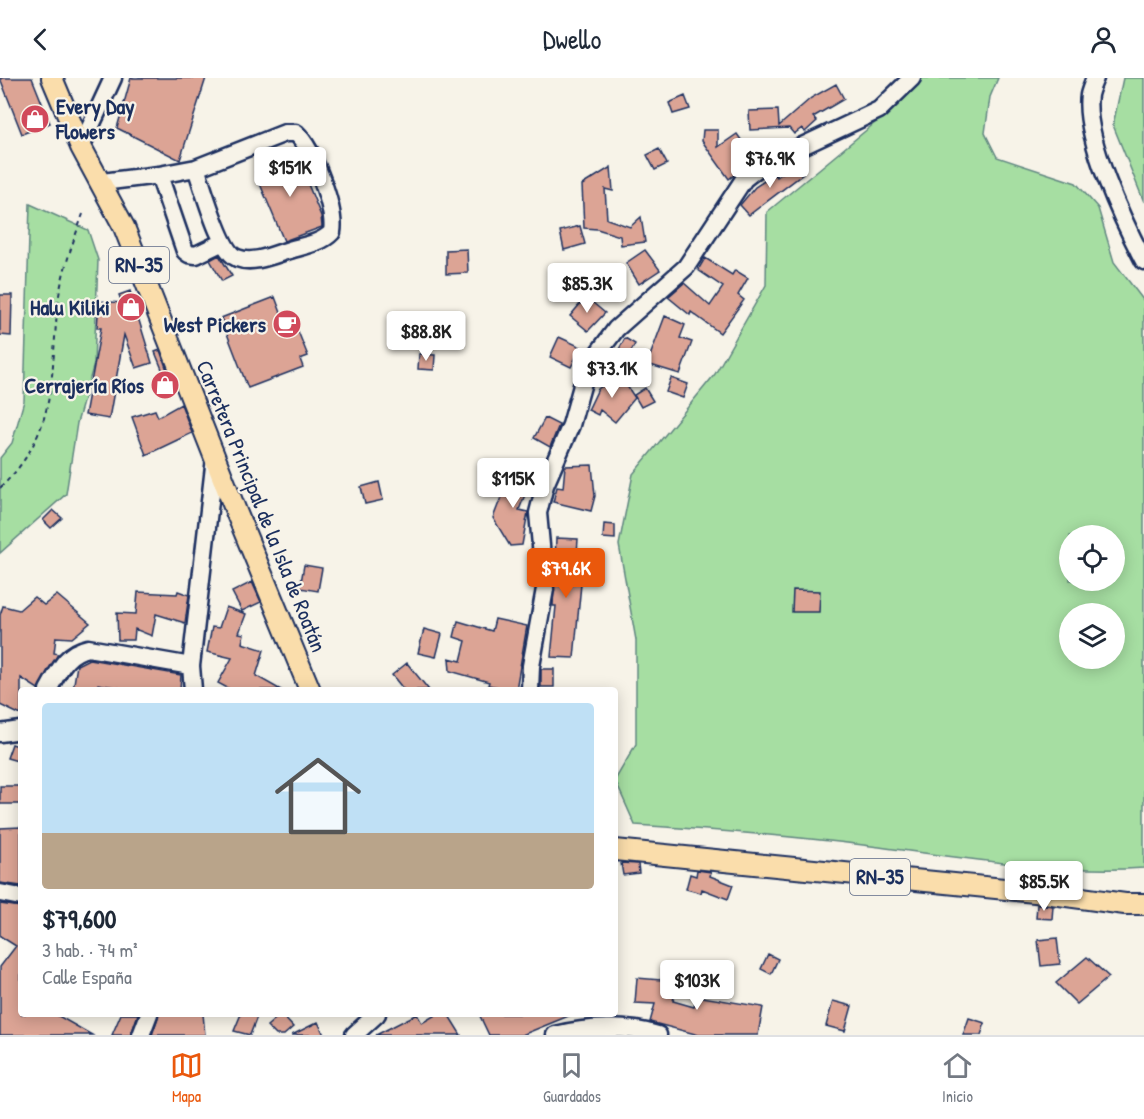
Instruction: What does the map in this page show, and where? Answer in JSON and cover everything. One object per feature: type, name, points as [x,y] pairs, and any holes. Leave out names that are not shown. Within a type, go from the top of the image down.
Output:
[{"type":"main road","name":"Carretera Principal de la Isla de Roatán","points":[[52,78],[81,147],[102,182],[124,227],[309,687]]},
{"type":"main road","name":"RN-35","points":[[618,850],[1045,893],[1125,904],[1144,904]]},
{"type":"street","points":[[81,147],[113,78]]},
{"type":"street","points":[[530,687],[531,666],[545,589],[538,513],[545,485],[571,425],[587,368],[616,329],[686,267],[744,179],[762,165],[879,110],[899,85],[912,78]]},
{"type":"street","points":[[1095,78],[1089,95],[1089,118],[1094,137],[1117,208],[1144,261]]},
{"type":"street","points":[[102,182],[196,168],[285,133],[296,133],[309,151],[332,211],[332,232],[328,236],[263,258],[238,259],[229,254],[223,242],[196,168]]},
{"type":"street","points":[[159,175],[182,245],[189,254],[196,255],[223,242]]},
{"type":"street","points":[[194,687],[191,666],[215,457]]},
{"type":"street","points":[[50,687],[65,660],[74,651],[88,648],[191,666]]},
{"type":"street","points":[[0,733],[18,730]]},
{"type":"street","points":[[0,893],[18,896]]},
{"type":"street","points":[[141,1035],[149,1017]]},
{"type":"street","points":[[354,1035],[375,1017]]},
{"type":"street","points":[[555,1035],[578,1030],[624,1029],[658,1035]]},
{"type":"path","points":[[0,488],[19,470],[31,451],[45,417],[55,366],[58,299],[70,251],[83,214]]},
{"type":"green space","points":[[914,78],[998,78],[990,97],[985,133],[997,157],[1076,183],[1098,208],[1114,262],[1144,301],[1144,868],[1042,867],[812,839],[635,825],[618,787],[618,775],[636,744],[636,640],[619,545],[633,474],[715,374],[766,285],[767,212],[887,113]]},
{"type":"green space","points":[[1123,78],[1144,78],[1144,202],[1113,125]]},
{"type":"green space","points":[[30,204],[88,230],[98,260],[94,364],[77,423],[66,494],[0,553],[0,458],[12,443],[24,401]]},
{"type":"building","points":[[0,78],[32,78],[50,123],[22,134]]},
{"type":"building","points":[[131,78],[206,78],[180,160],[117,128]]},
{"type":"building","points":[[836,84],[844,99],[813,117],[817,121],[805,132],[802,128],[794,134],[789,128],[750,130],[749,111],[778,110],[779,126],[811,98]]},
{"type":"building","points":[[685,96],[690,109],[673,114],[669,103]]},
{"type":"building","points":[[703,130],[718,130],[718,147],[737,134],[754,158],[729,179],[702,141]]},
{"type":"building","points":[[659,149],[667,164],[655,170],[647,155]]},
{"type":"building","points":[[296,155],[321,216],[322,227],[284,241],[255,172]]},
{"type":"building","points":[[795,164],[803,174],[749,215],[740,205],[755,187],[775,174],[777,177]]},
{"type":"building","points":[[611,167],[613,191],[605,189],[607,219],[630,227],[641,217],[645,242],[621,245],[620,236],[597,229],[584,228],[582,185]]},
{"type":"building","points":[[580,226],[585,244],[564,250],[560,231]]},
{"type":"building","points":[[467,249],[468,273],[446,274],[446,250]]},
{"type":"building","points":[[645,250],[660,270],[639,284],[626,263]]},
{"type":"building","points":[[219,255],[232,276],[222,281],[210,260]]},
{"type":"building","points":[[705,258],[732,275],[735,270],[748,278],[738,295],[744,300],[720,333],[691,312],[690,315],[668,297],[684,283],[710,306],[723,287],[698,270]]},
{"type":"building","points":[[130,291],[152,363],[136,368],[124,335],[109,419],[85,415],[101,328],[97,328],[99,301],[122,303],[119,295]]},
{"type":"building","points":[[0,295],[12,295],[11,336],[0,335]]},
{"type":"building","points":[[275,297],[283,318],[291,314],[308,356],[300,359],[303,367],[248,388],[221,318]]},
{"type":"building","points":[[586,297],[605,313],[588,331],[570,316]]},
{"type":"building","points":[[665,316],[685,325],[680,338],[692,342],[680,374],[647,364]]},
{"type":"building","points":[[559,337],[581,347],[571,367],[550,357]]},
{"type":"building","points":[[625,338],[635,344],[628,357],[617,353]]},
{"type":"building","points":[[160,350],[168,373],[164,374],[155,352]]},
{"type":"building","points":[[419,354],[435,355],[434,370],[418,369]]},
{"type":"building","points":[[619,374],[635,398],[615,422],[600,410],[598,415],[588,410],[598,389]]},
{"type":"building","points":[[671,378],[688,384],[683,398],[666,392]]},
{"type":"building","points":[[645,388],[653,401],[641,407],[634,395]]},
{"type":"building","points":[[181,404],[192,433],[146,455],[132,417],[155,410],[158,417]]},
{"type":"building","points":[[545,418],[559,425],[550,447],[534,438]]},
{"type":"building","points":[[592,465],[595,496],[591,511],[553,502],[557,487],[563,488],[565,466]]},
{"type":"building","points":[[512,469],[532,477],[519,510],[528,512],[522,545],[510,546],[493,518]]},
{"type":"building","points":[[379,482],[383,500],[365,504],[361,487]]},
{"type":"building","points":[[53,510],[62,518],[51,528],[43,520]]},
{"type":"building","points":[[604,524],[615,525],[615,539],[603,538]]},
{"type":"building","points":[[556,538],[578,539],[575,583],[581,584],[574,658],[551,657],[556,606],[553,606]]},
{"type":"building","points":[[304,565],[322,568],[318,591],[300,588]]},
{"type":"building","points":[[252,582],[261,602],[242,611],[232,592]]},
{"type":"building","points":[[793,590],[820,591],[819,612],[792,612]]},
{"type":"building","points":[[178,591],[189,595],[185,623],[156,614],[152,636],[135,629],[134,640],[118,640],[117,613],[136,614],[138,592],[177,594]]},
{"type":"building","points":[[57,595],[90,623],[72,638],[56,637],[54,653],[58,654],[39,687],[35,687],[21,678],[21,687],[18,687],[18,714],[0,705],[0,615],[3,606],[19,610],[34,597],[44,605]]},
{"type":"building","points":[[226,607],[246,614],[239,633],[244,634],[242,643],[264,650],[256,676],[276,687],[225,687],[218,683],[232,658],[207,652],[212,627],[219,628]]},
{"type":"building","points":[[495,619],[527,626],[517,687],[488,685],[489,682],[450,671],[449,658],[461,661],[466,641],[454,637],[458,621],[492,631]]},
{"type":"building","points":[[424,629],[442,634],[436,657],[418,653]]},
{"type":"building","points":[[89,659],[181,675],[180,687],[116,687],[98,684],[98,687],[73,687],[77,665]]},
{"type":"building","points":[[407,663],[427,687],[402,687],[392,675]]},
{"type":"building","points":[[541,669],[554,669],[554,687],[541,687]]},
{"type":"building","points":[[12,744],[18,746],[18,761],[7,758]]},
{"type":"building","points":[[0,786],[18,786],[18,804],[0,804]]},
{"type":"building","points":[[18,827],[18,886],[0,883],[0,828]]},
{"type":"building","points":[[621,863],[638,864],[639,873],[623,875]]},
{"type":"building","points":[[697,870],[711,872],[710,876],[733,885],[728,899],[702,889],[701,893],[686,889],[690,874],[696,876]]},
{"type":"building","points":[[0,904],[18,907],[18,1017],[60,1017],[92,1035],[0,1035],[0,967],[16,946],[0,936]]},
{"type":"building","points":[[1037,904],[1053,906],[1052,919],[1036,918]]},
{"type":"building","points":[[1057,938],[1060,964],[1041,966],[1038,940]]},
{"type":"building","points":[[768,954],[778,959],[771,974],[761,969]]},
{"type":"building","points":[[1087,957],[1109,977],[1077,1004],[1056,983]]},
{"type":"building","points":[[664,971],[677,975],[672,994],[676,990],[673,1001],[694,1007],[697,996],[763,1007],[758,1035],[699,1035],[650,1022],[655,1004],[635,1003],[637,978],[661,980]]},
{"type":"building","points":[[833,1001],[852,1006],[845,1031],[826,1026]]},
{"type":"building","points":[[120,1017],[137,1017],[131,1035],[112,1035]]},
{"type":"building","points":[[158,1017],[203,1017],[205,1035],[152,1035]]},
{"type":"building","points":[[240,1017],[257,1017],[250,1035],[234,1031]]},
{"type":"building","points":[[278,1017],[284,1017],[293,1027],[284,1035],[276,1035],[267,1026]]},
{"type":"building","points":[[411,1017],[419,1017],[422,1023],[432,1017],[450,1017],[461,1035],[376,1035]]},
{"type":"building","points":[[480,1017],[566,1017],[522,1035],[489,1035]]},
{"type":"building","points":[[969,1018],[985,1023],[981,1035],[963,1035]]},
{"type":"building","points":[[318,1022],[324,1035],[292,1035]]},
{"type":"place","name":"Every Day Flowers","points":[[35,119]]},
{"type":"place","name":"Halu Kiliki","points":[[131,307]]},
{"type":"place","name":"West Pickers","points":[[287,324]]},
{"type":"place","name":"Cerrajería Ríos","points":[[165,385]]}]
